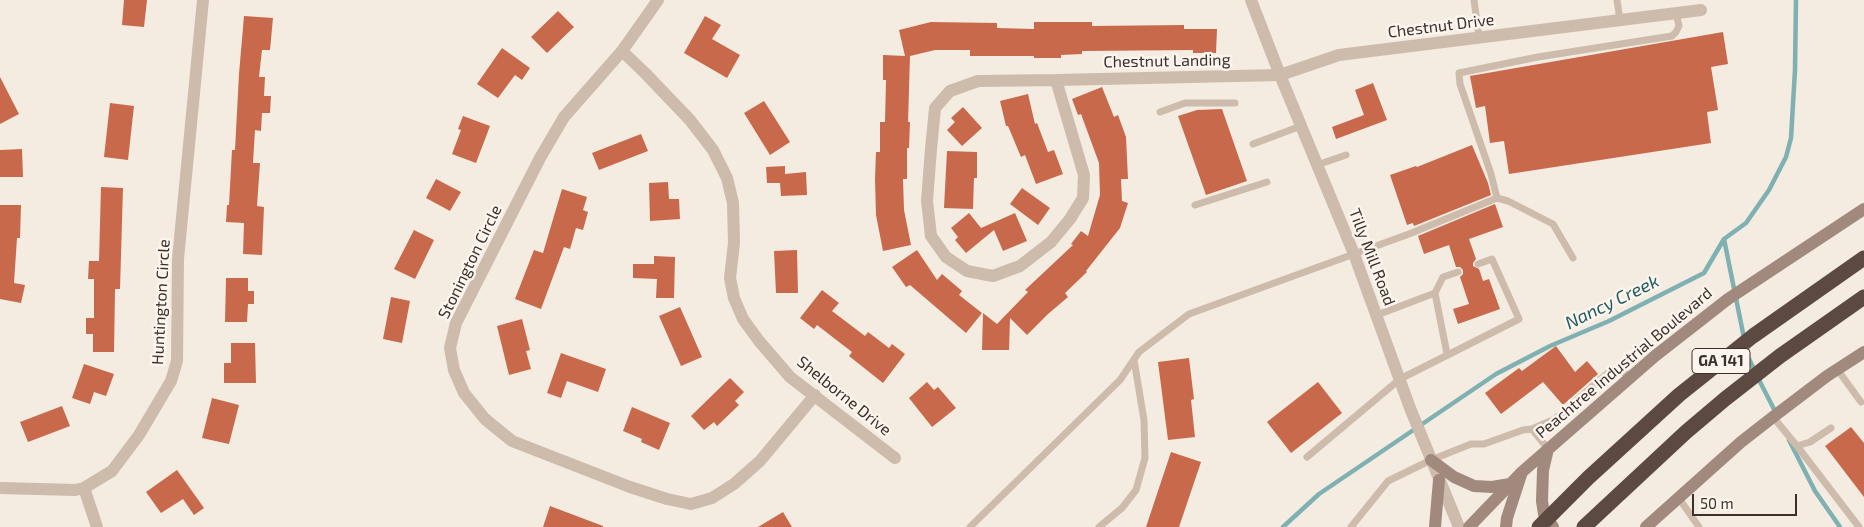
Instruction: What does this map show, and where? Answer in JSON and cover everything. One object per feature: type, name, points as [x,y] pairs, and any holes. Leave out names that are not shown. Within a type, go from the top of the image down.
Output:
[{"type":"highway","name":"GA 141","points":[[1538,527],[1588,478],[1679,395],[1753,336],[1864,258]]},
{"type":"highway","name":"GA 141","points":[[1584,527],[1686,432],[1725,399],[1780,356],[1864,297]]},
{"type":"main road","name":"Peachtree Industrial Boulevard","points":[[1469,527],[1522,472],[1631,376],[1728,299],[1864,209]]},
{"type":"main road","points":[[1640,527],[1649,524],[1773,417],[1837,369],[1864,352]]},
{"type":"main road","points":[[1548,449],[1543,470],[1542,501],[1544,514],[1553,527]]},
{"type":"main road","points":[[1431,460],[1454,476],[1474,486],[1492,487],[1510,484]]},
{"type":"main road","points":[[1506,527],[1507,518],[1522,472]]},
{"type":"main road","points":[[1435,527],[1440,480]]},
{"type":"street","name":"Huntington Circle","points":[[0,488],[76,490],[84,488],[112,471],[139,436],[171,381],[177,361],[178,259],[203,0]]},
{"type":"street","name":"Stonington Circle","points":[[658,0],[622,51],[564,117],[540,158],[456,322],[450,348],[454,370],[464,393],[485,419],[512,441],[630,487],[690,504],[712,498],[734,484],[760,461],[815,395]]},
{"type":"street","name":"Tilly Mill Road","points":[[1252,0],[1280,75],[1354,254],[1410,408],[1460,527]]},
{"type":"street","name":"Chestnut Drive","points":[[1280,75],[1339,56],[1701,10]]},
{"type":"street","name":"Shelborne Drive","points":[[622,51],[690,120],[713,150],[727,178],[733,203],[734,242],[730,278],[734,298],[743,319],[790,377],[895,458]]},
{"type":"street","name":"Chestnut Landing","points":[[1056,80],[1084,174],[1083,198],[1051,242],[1020,266],[994,276],[967,272],[946,257],[931,236],[927,200],[930,149],[936,108],[950,91],[978,81],[1280,75]]},
{"type":"street","points":[[84,488],[97,527]]},
{"type":"lane","points":[[1474,0],[1479,38]]},
{"type":"lane","points":[[1614,21],[1617,0]]},
{"type":"lane","points":[[1497,198],[1491,174],[1460,84],[1459,73],[1538,57],[1672,36],[1679,26],[1676,13]]},
{"type":"lane","points":[[1160,112],[1185,102],[1235,103]]},
{"type":"lane","points":[[1253,144],[1301,126]]},
{"type":"lane","points":[[1317,165],[1346,155]]},
{"type":"lane","points":[[1195,205],[1267,182]]},
{"type":"lane","points":[[970,527],[1120,380],[1139,352],[1189,314],[1409,234],[1497,198],[1508,201],[1553,224],[1573,258]]},
{"type":"lane","points":[[1307,457],[1400,379],[1446,354],[1519,319],[1492,259],[1478,264]]},
{"type":"lane","points":[[1446,354],[1435,293],[1443,277],[1458,272]]},
{"type":"lane","points":[[1377,315],[1435,293]]},
{"type":"lane","points":[[1099,527],[1122,508],[1136,490],[1144,458],[1144,420],[1134,360]]},
{"type":"lane","points":[[1837,369],[1861,402]]},
{"type":"lane","points":[[1351,527],[1388,481],[1431,460],[1471,444],[1484,444],[1523,430],[1532,429],[1555,419],[1608,373],[1619,371],[1631,376]]},
{"type":"lane","points":[[1773,417],[1859,527]]},
{"type":"lane","points":[[1797,446],[1810,442],[1831,428]]},
{"type":"lane","points":[[1532,429],[1548,449]]},
{"type":"lane","points":[[1678,498],[1698,527]]},
{"type":"building","points":[[124,0],[147,0],[144,27],[122,25]]},
{"type":"building","points":[[558,11],[574,27],[547,53],[531,37]]},
{"type":"building","points":[[244,16],[273,18],[270,50],[262,50],[259,77],[265,77],[264,96],[271,96],[270,113],[262,113],[261,131],[255,130],[253,163],[260,163],[257,206],[264,207],[262,255],[243,254],[244,223],[226,222],[227,205],[229,205],[232,150],[235,150]]},
{"type":"building","points":[[705,16],[721,25],[712,39],[740,55],[727,78],[684,53]]},
{"type":"building","points":[[931,22],[997,23],[997,28],[1034,29],[1034,22],[1092,22],[1092,26],[1184,25],[1184,29],[1217,29],[1216,53],[1193,53],[1193,50],[1082,51],[1082,54],[1061,55],[1061,58],[1034,58],[1034,56],[970,56],[970,50],[935,50],[910,56],[909,148],[907,148],[907,179],[903,179],[904,210],[911,245],[883,251],[876,215],[875,179],[876,152],[880,152],[880,122],[885,122],[886,80],[883,80],[883,55],[905,56],[899,30]]},
{"type":"building","points":[[1723,32],[1728,64],[1711,67],[1718,110],[1707,112],[1711,143],[1509,174],[1504,141],[1490,143],[1485,106],[1476,108],[1470,76]]},
{"type":"building","points":[[502,48],[530,68],[522,80],[515,75],[498,98],[477,84]]},
{"type":"building","points":[[0,77],[19,114],[0,124]]},
{"type":"building","points":[[1373,83],[1387,120],[1336,139],[1332,127],[1364,115],[1355,90]]},
{"type":"building","points":[[1102,87],[1114,117],[1118,115],[1126,137],[1128,179],[1121,179],[1122,201],[1128,203],[1120,228],[1087,272],[1065,293],[1068,297],[1027,335],[1010,318],[1009,350],[982,350],[983,313],[997,324],[1028,292],[1025,290],[1073,245],[1071,244],[1081,231],[1088,236],[1100,195],[1099,163],[1081,114],[1078,115],[1072,99]]},
{"type":"building","points":[[1028,94],[1035,124],[1037,123],[1048,152],[1054,150],[1063,174],[1036,184],[1025,155],[1021,157],[1008,126],[1006,126],[1000,101]]},
{"type":"building","points":[[764,101],[790,142],[770,155],[744,113]]},
{"type":"building","points":[[110,103],[134,106],[128,160],[104,157]]},
{"type":"building","points":[[963,107],[982,128],[962,146],[947,130],[955,122],[951,118]]},
{"type":"building","points":[[1222,109],[1247,181],[1206,195],[1178,116],[1197,110]]},
{"type":"building","points":[[463,116],[490,126],[476,163],[452,154],[461,130],[458,129]]},
{"type":"building","points":[[641,134],[648,151],[599,170],[592,153]]},
{"type":"building","points":[[1472,145],[1491,195],[1414,226],[1413,223],[1407,225],[1390,175],[1417,167]]},
{"type":"building","points":[[22,149],[23,177],[0,177],[0,150]]},
{"type":"building","points":[[947,151],[977,152],[977,178],[974,178],[973,209],[944,208]]},
{"type":"building","points":[[785,166],[785,174],[806,172],[807,195],[781,196],[780,183],[767,183],[766,167]]},
{"type":"building","points":[[436,179],[461,192],[450,211],[426,198]]},
{"type":"building","points":[[668,182],[669,199],[679,199],[680,219],[650,221],[649,183]]},
{"type":"building","points":[[101,187],[123,188],[120,289],[115,289],[114,352],[93,352],[93,334],[86,334],[86,318],[94,318],[94,279],[88,279],[89,261],[99,261]]},
{"type":"building","points":[[1022,188],[1050,208],[1038,225],[1010,204]]},
{"type":"building","points":[[562,189],[587,197],[583,210],[588,212],[583,230],[576,228],[570,249],[564,247],[541,309],[515,299],[534,250],[543,253]]},
{"type":"building","points":[[1495,204],[1503,227],[1469,239],[1476,259],[1473,266],[1479,269],[1483,281],[1489,279],[1500,309],[1458,324],[1453,309],[1469,304],[1460,277],[1463,274],[1463,270],[1460,267],[1456,267],[1449,245],[1424,254],[1418,236]]},
{"type":"building","points":[[0,205],[21,205],[20,238],[17,238],[14,283],[25,285],[21,303],[0,299]]},
{"type":"building","points":[[969,213],[981,228],[1015,213],[1027,241],[1003,251],[994,230],[966,253],[955,240],[958,237],[951,228]]},
{"type":"building","points":[[414,230],[434,240],[415,279],[394,269]]},
{"type":"building","points":[[797,250],[798,293],[776,293],[774,251]]},
{"type":"building","points":[[917,250],[937,280],[942,274],[962,291],[959,295],[982,313],[966,333],[910,285],[906,287],[892,267]]},
{"type":"building","points":[[654,256],[675,257],[674,298],[656,298],[657,279],[633,278],[633,264],[654,264]]},
{"type":"building","points":[[226,278],[248,278],[248,291],[254,291],[254,304],[248,304],[247,322],[225,322]]},
{"type":"building","points":[[822,290],[839,303],[832,311],[865,336],[868,332],[889,348],[892,344],[905,354],[883,383],[849,356],[852,352],[817,325],[814,329],[800,318]]},
{"type":"building","points":[[391,297],[410,301],[402,343],[383,339]]},
{"type":"building","points":[[680,307],[702,357],[681,366],[659,316]]},
{"type":"building","points":[[522,319],[530,350],[526,351],[531,369],[509,375],[497,326]]},
{"type":"building","points":[[231,343],[255,343],[256,383],[224,383],[224,363],[231,363]]},
{"type":"building","points":[[1556,346],[1575,372],[1587,361],[1598,374],[1563,405],[1543,382],[1501,414],[1485,393],[1519,368],[1522,371]]},
{"type":"building","points":[[561,353],[606,369],[598,392],[567,381],[561,398],[547,393]]},
{"type":"building","points":[[1189,358],[1194,399],[1191,400],[1195,437],[1168,440],[1158,362]]},
{"type":"building","points":[[84,364],[114,374],[106,396],[94,392],[90,404],[72,398]]},
{"type":"building","points":[[730,378],[744,392],[735,401],[739,405],[717,426],[714,422],[704,430],[691,416]]},
{"type":"building","points":[[927,382],[934,390],[938,387],[956,408],[932,427],[909,398]]},
{"type":"building","points":[[1318,382],[1342,413],[1291,453],[1267,422]]},
{"type":"building","points":[[212,398],[239,405],[229,444],[202,438]]},
{"type":"building","points":[[62,406],[70,426],[28,442],[20,422]]},
{"type":"building","points":[[632,407],[670,423],[659,450],[641,442],[642,439],[623,431]]},
{"type":"building","points":[[1851,427],[1864,443],[1864,497],[1825,446]]},
{"type":"building","points":[[1171,452],[1201,462],[1179,527],[1146,527]]},
{"type":"building","points":[[177,470],[204,508],[194,515],[183,499],[161,513],[146,492]]},
{"type":"building","points":[[550,506],[603,526],[603,527],[543,527]]},
{"type":"building","points":[[783,512],[792,527],[758,527]]},
{"type":"waterway","name":"Nancy Creek","points":[[1283,527],[1319,494],[1496,374],[1550,346],[1609,321],[1704,273],[1724,239],[1746,223],[1769,190],[1786,157],[1791,138],[1795,70],[1796,0]]},
{"type":"waterway","points":[[1724,239],[1744,338]]},
{"type":"waterway","points":[[1746,345],[1748,357],[1755,371]]},
{"type":"waterway","points":[[1758,378],[1776,413]]},
{"type":"waterway","points":[[1789,440],[1815,491],[1840,527]]}]
